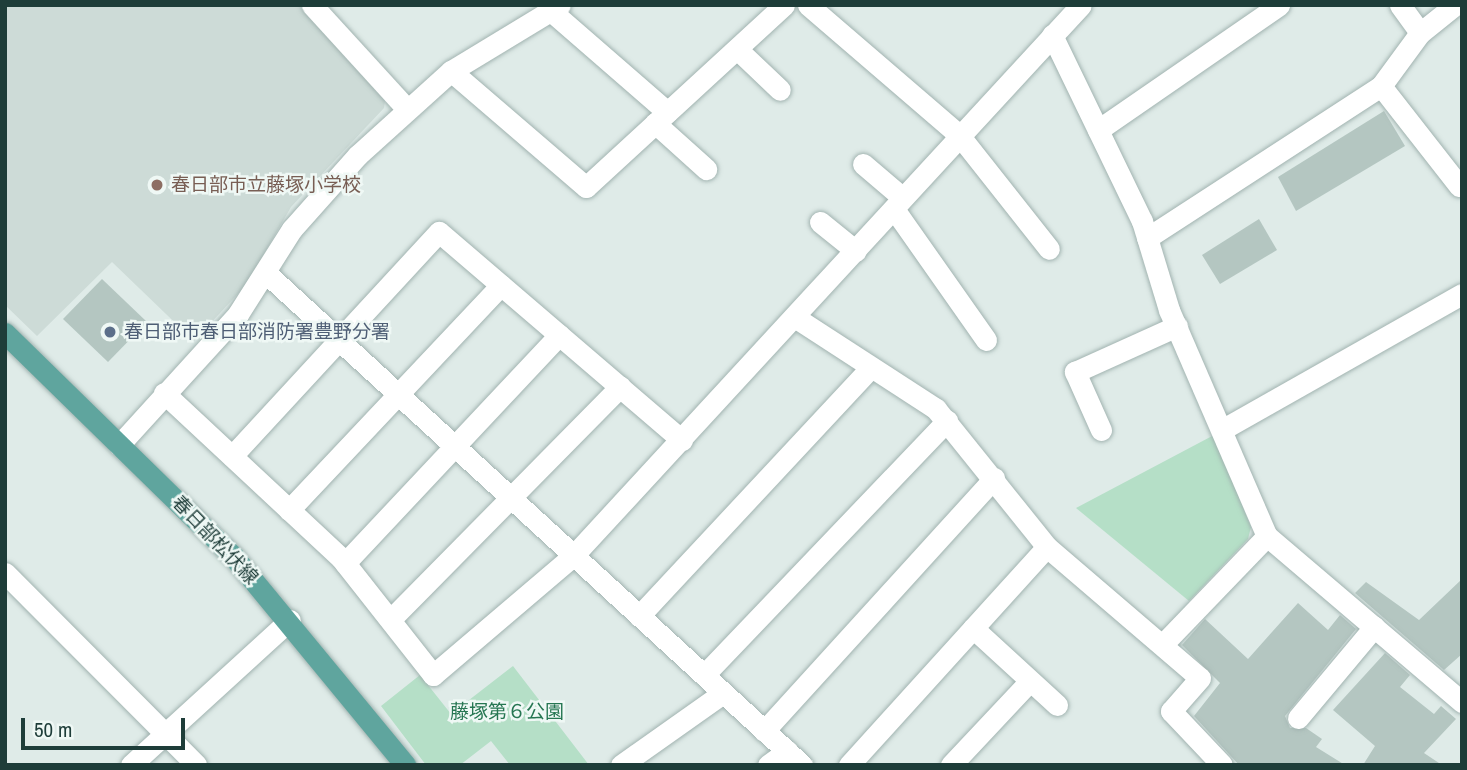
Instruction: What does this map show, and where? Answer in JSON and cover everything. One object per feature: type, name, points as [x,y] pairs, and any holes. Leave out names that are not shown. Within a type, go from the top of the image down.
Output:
[{"type":"main road","name":"春日部松伏線","points":[[5,333],[290,620],[405,765]]},
{"type":"street","points":[[312,5],[407,109]]},
{"type":"street","points":[[451,71],[586,187],[784,5]]},
{"type":"street","points":[[808,5],[959,135],[1049,249]]},
{"type":"street","points":[[163,393],[345,563],[392,618],[432,675],[573,556],[796,318],[959,135],[1081,5]]},
{"type":"street","points":[[1400,5],[1420,33]]},
{"type":"street","points":[[1147,238],[1381,86],[1420,33],[1455,5]]},
{"type":"street","points":[[1098,130],[1271,7]]},
{"type":"street","points":[[119,445],[163,393],[238,314],[323,190],[407,109],[451,71],[555,8],[706,169]]},
{"type":"street","points":[[1052,35],[1147,238],[1177,326],[1225,428],[1267,536],[1462,702]]},
{"type":"street","points":[[737,49],[780,90]]},
{"type":"street","points":[[1381,86],[1461,186]]},
{"type":"street","points":[[863,164],[898,203],[985,340]]},
{"type":"street","points":[[820,222],[856,251]]},
{"type":"street","points":[[232,456],[341,344],[439,232],[682,440]]},
{"type":"street","points":[[266,273],[794,758]]},
{"type":"street","points":[[289,510],[501,285]]},
{"type":"street","points":[[1225,428],[1462,294]]},
{"type":"street","points":[[796,318],[947,421],[995,478],[1047,547],[1200,678],[1171,711],[1222,765]]},
{"type":"street","points":[[1101,430],[1075,372],[1177,326]]},
{"type":"street","points":[[345,563],[457,450],[559,335]]},
{"type":"street","points":[[639,616],[871,367]]},
{"type":"street","points":[[392,618],[513,500],[620,387]]},
{"type":"street","points":[[704,675],[947,421]]},
{"type":"street","points":[[764,731],[995,478]]},
{"type":"street","points":[[1163,644],[1267,536]]},
{"type":"street","points":[[849,765],[1047,547]]},
{"type":"street","points":[[5,573],[197,765]]},
{"type":"street","points":[[131,765],[290,620]]},
{"type":"street","points":[[1298,718],[1374,627]]},
{"type":"street","points":[[973,628],[1057,705]]},
{"type":"street","points":[[951,765],[1030,681]]},
{"type":"street","points":[[621,765],[723,693]]},
{"type":"street","points":[[768,765],[794,758]]},
{"type":"shaded area","name":"春日部市立藤塚小学校","points":[[5,5],[298,5],[339,44],[385,100],[384,108],[291,207],[246,285],[194,341],[112,262],[37,336],[5,305]]},
{"type":"green space","points":[[1214,435],[1251,527],[1248,539],[1189,601],[1076,508]]},
{"type":"green space","name":"藤塚第６公園","points":[[513,666],[589,765],[510,765],[491,741],[460,765],[426,765],[381,706],[420,675],[451,714]]},
{"type":"building","points":[[1384,111],[1405,146],[1296,211],[1278,177]]},
{"type":"building","points":[[1259,219],[1277,250],[1220,284],[1202,255]]},
{"type":"building","points":[[102,279],[147,322],[108,362],[63,319]]},
{"type":"building","points":[[1462,579],[1462,654],[1444,670],[1355,593],[1366,582],[1419,620]]},
{"type":"building","points":[[1298,603],[1328,630],[1340,615],[1356,629],[1285,716],[1290,728],[1306,728],[1322,739],[1316,747],[1345,765],[1239,765],[1194,716],[1220,683],[1182,645],[1205,619],[1248,659]]},
{"type":"building","points":[[1385,653],[1410,675],[1400,687],[1434,714],[1441,706],[1456,719],[1424,753],[1442,765],[1363,765],[1375,746],[1333,710]]},
{"type":"place","name":"春日部市立藤塚小学校","points":[[157,185]]},
{"type":"place","name":"春日部市春日部消防署豊野分署","points":[[110,332]]}]
